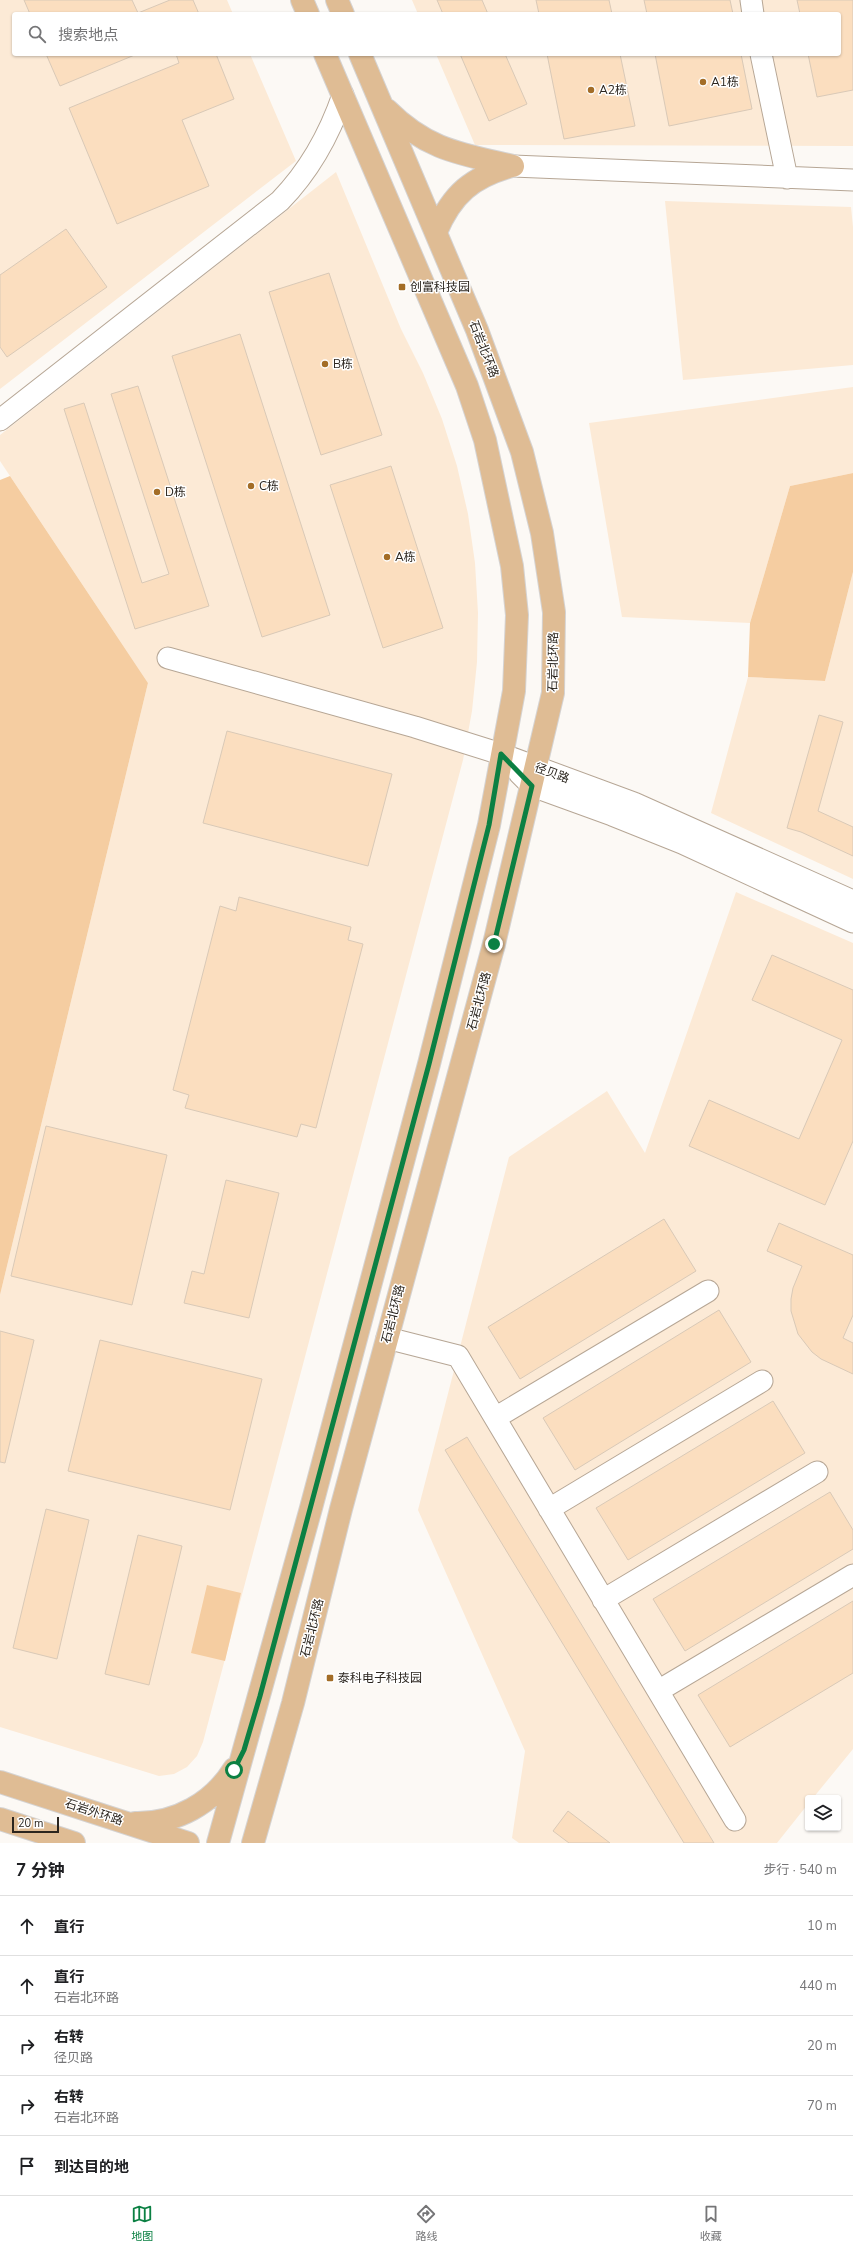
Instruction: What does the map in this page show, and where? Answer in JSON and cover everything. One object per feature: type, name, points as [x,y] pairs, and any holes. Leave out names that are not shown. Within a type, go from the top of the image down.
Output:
[{"type":"main road","points":[[302,0],[307,12]]},
{"type":"main road","points":[[337,0],[342,12]]},
{"type":"main road","points":[[218,1843],[309,1516],[429,1064],[489,825],[501,754],[514,691],[517,615],[512,566],[503,516],[485,440],[467,386],[326,56]]},
{"type":"main road","name":"石岩北环路","points":[[253,1843],[293,1703],[341,1509],[494,944],[553,693],[554,612],[542,533],[522,452],[477,330],[383,105],[361,56]]},
{"type":"main road","points":[[383,105],[402,125],[424,141],[449,152],[513,166]]},
{"type":"main road","points":[[436,232],[444,212],[457,195],[474,181],[492,172],[513,166]]},
{"type":"main road","points":[[126,1822],[161,1821],[178,1816],[203,1803],[227,1780],[244,1750]]},
{"type":"main road","name":"石岩外环路","points":[[0,1782],[188,1843]]},
{"type":"main road","points":[[0,1819],[74,1843]]},
{"type":"street","points":[[750,0],[753,12]]},
{"type":"street","points":[[762,56],[787,178]]},
{"type":"street","points":[[0,420],[280,201],[295,185],[319,151],[329,133],[343,96]]},
{"type":"street","points":[[513,166],[853,180]]},
{"type":"street","points":[[168,658],[501,754]]},
{"type":"street","name":"径贝路","points":[[501,754],[534,777],[612,815],[682,843],[853,922]]},
{"type":"street","name":"径贝路","points":[[534,777],[634,803],[853,901]]},
{"type":"street","points":[[495,1418],[708,1291]]},
{"type":"street","points":[[387,1338],[458,1356],[735,1820]]},
{"type":"street","points":[[549,1509],[762,1381]]},
{"type":"street","points":[[603,1600],[817,1472]]},
{"type":"street","points":[[658,1691],[853,1575]]},
{"type":"shaded area","points":[[0,0],[227,0],[232,12],[12,12],[12,56],[251,56],[296,161],[0,389]]},
{"type":"shaded area","points":[[412,0],[853,0],[853,146],[475,145],[437,56],[841,56],[841,12],[417,12]]},
{"type":"shaded area","points":[[336,172],[401,329],[423,373],[442,419],[457,466],[468,514],[475,563],[478,613],[477,662],[472,711],[463,760],[203,1742],[197,1756],[187,1767],[174,1774],[159,1776],[0,1727],[0,1295],[148,683],[0,461],[0,435]]},
{"type":"shaded area","points":[[665,201],[851,207],[853,227],[853,365],[683,380]]},
{"type":"shaded area","points":[[853,387],[853,473],[790,486],[750,623],[622,617],[589,423]]},
{"type":"shaded area","points":[[853,473],[853,572],[825,681],[748,677],[750,623],[790,486]]},
{"type":"shaded area","points":[[10,476],[148,683],[0,1295],[0,480]]},
{"type":"shaded area","points":[[853,572],[853,879],[711,813],[748,677],[825,681]]},
{"type":"shaded area","points":[[736,892],[853,943],[853,1749],[815,1795],[805,1795],[805,1808],[777,1843],[519,1843],[512,1838],[525,1751],[418,1510],[509,1157],[607,1091],[645,1153]]},
{"type":"shaded area","points":[[207,1585],[241,1593],[225,1661],[191,1653]]},
{"type":"building","points":[[24,0],[132,0],[138,12],[29,12]]},
{"type":"building","points":[[170,0],[193,0],[198,12],[140,12]]},
{"type":"building","points":[[437,0],[482,0],[487,12],[442,12]]},
{"type":"building","points":[[536,0],[609,0],[612,12],[539,12]]},
{"type":"building","points":[[644,0],[730,0],[733,12],[647,12]]},
{"type":"building","points":[[797,0],[853,0],[853,90],[817,97],[808,56],[841,56],[841,12],[800,12]]},
{"type":"building","points":[[47,56],[132,56],[60,86]]},
{"type":"building","points":[[177,56],[217,56],[234,99],[182,120],[209,186],[117,224],[69,108],[179,63]]},
{"type":"building","points":[[461,56],[506,56],[527,104],[489,121]]},
{"type":"building","name":"A2栋","points":[[547,56],[620,56],[635,126],[564,139]]},
{"type":"building","name":"A1栋","points":[[655,56],[741,56],[752,109],[669,126]]},
{"type":"building","points":[[66,229],[107,287],[7,357],[0,347],[0,275]]},
{"type":"building","name":"B栋","points":[[329,273],[382,435],[321,455],[269,292]]},
{"type":"building","name":"C栋","points":[[240,334],[330,615],[262,637],[172,356]]},
{"type":"building","name":"D栋","points":[[138,386],[209,606],[135,629],[64,409],[84,403],[142,583],[169,574],[111,394]]},
{"type":"building","name":"A栋","points":[[391,466],[443,628],[383,648],[330,485]]},
{"type":"building","points":[[819,715],[843,722],[818,811],[853,827],[853,856],[801,832],[787,828]]},
{"type":"building","points":[[227,731],[392,774],[368,866],[203,823]]},
{"type":"building","points":[[239,897],[351,927],[348,940],[363,944],[316,1128],[301,1124],[297,1137],[185,1108],[189,1095],[173,1090],[220,906],[236,911]]},
{"type":"building","points":[[772,955],[853,990],[853,1141],[825,1205],[689,1146],[709,1100],[799,1139],[842,1040],[752,1000]]},
{"type":"building","points":[[46,1126],[167,1155],[132,1305],[11,1276]]},
{"type":"building","points":[[226,1180],[279,1193],[249,1318],[184,1303],[192,1271],[204,1274]]},
{"type":"building","points":[[664,1219],[696,1271],[520,1379],[488,1327]]},
{"type":"building","points":[[779,1223],[853,1255],[853,1315],[843,1338],[853,1343],[853,1374],[821,1359],[812,1352],[798,1334],[791,1311],[791,1299],[793,1288],[802,1266],[767,1251]]},
{"type":"building","points":[[719,1310],[751,1362],[575,1470],[543,1418]]},
{"type":"building","points":[[0,1331],[34,1340],[5,1463],[0,1462]]},
{"type":"building","points":[[100,1340],[262,1379],[230,1510],[68,1471]]},
{"type":"building","points":[[773,1401],[805,1453],[628,1560],[596,1508]]},
{"type":"building","points":[[467,1437],[714,1843],[684,1843],[445,1450]]},
{"type":"building","points":[[830,1492],[853,1530],[853,1549],[685,1651],[653,1599]]},
{"type":"building","points":[[46,1509],[89,1520],[57,1659],[13,1648]]},
{"type":"building","points":[[138,1535],[182,1546],[149,1685],[105,1674]]},
{"type":"building","points":[[853,1601],[853,1673],[730,1747],[698,1695]]},
{"type":"building","points":[[568,1811],[610,1843],[569,1843],[553,1831]]},
{"type":"place","name":"A1栋","points":[[703,82]]},
{"type":"place","name":"A2栋","points":[[591,90]]},
{"type":"place","name":"创富科技园","points":[[402,287]]},
{"type":"place","name":"B栋","points":[[325,364]]},
{"type":"place","name":"C栋","points":[[251,486]]},
{"type":"place","name":"D栋","points":[[157,492]]},
{"type":"place","name":"A栋","points":[[387,557]]},
{"type":"place","name":"泰科电子科技园","points":[[330,1678]]},
{"type":"route","points":[[234,1770],[244,1750],[260,1696],[377,1255],[408,1145],[489,825],[501,754],[532,786],[494,944]]}]
